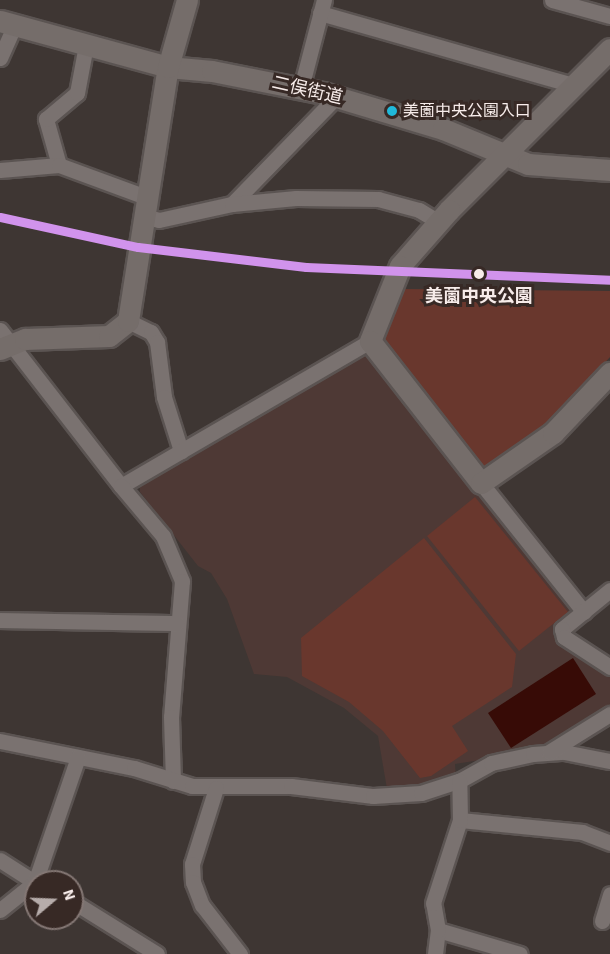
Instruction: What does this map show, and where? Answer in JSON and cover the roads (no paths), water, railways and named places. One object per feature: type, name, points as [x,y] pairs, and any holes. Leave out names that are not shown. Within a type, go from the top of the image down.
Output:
[{"type":"street","points":[[3,341],[109,336],[128,321],[144,207],[168,67],[187,0]]},
{"type":"street","points":[[552,0],[610,16]]},
{"type":"street","points":[[300,88],[322,7],[572,86]]},
{"type":"street","points":[[0,58],[7,24]]},
{"type":"street","name":"二俣街道","points":[[7,24],[168,67],[212,71],[336,97],[443,129],[528,164],[610,170]]},
{"type":"street","points":[[59,165],[46,119],[77,93],[87,45]]},
{"type":"street","points":[[121,486],[370,341],[400,266],[439,222],[610,48]]},
{"type":"street","points":[[232,204],[336,97]]},
{"type":"street","points":[[0,170],[59,165],[144,207],[159,220],[232,204],[296,198],[378,199],[419,210],[439,222]]},
{"type":"street","points":[[128,321],[151,332],[157,342],[164,397],[181,451]]},
{"type":"street","points":[[3,341],[163,536],[176,561],[182,581],[170,729],[173,780]]},
{"type":"street","points":[[370,341],[584,612]]},
{"type":"street","points":[[482,483],[553,433],[610,373]]},
{"type":"street","points":[[610,590],[562,629],[564,637],[610,667]]},
{"type":"street","points":[[0,620],[177,623]]},
{"type":"street","points":[[548,753],[610,714]]},
{"type":"street","points":[[0,741],[216,788],[291,786],[373,796],[421,793],[459,781],[491,763],[548,753],[564,752],[610,761]]},
{"type":"street","points":[[39,870],[78,757]]},
{"type":"street","points":[[435,954],[438,930],[433,903],[460,820],[459,781]]},
{"type":"street","points":[[216,788],[192,864],[193,882],[202,905],[240,954]]},
{"type":"street","points":[[460,820],[582,832],[610,843]]},
{"type":"street","points":[[0,860],[24,876]]},
{"type":"street","points":[[0,910],[24,891]]},
{"type":"street","points":[[602,921],[610,894]]},
{"type":"street","points":[[84,909],[157,954]]},
{"type":"street","points":[[438,930],[524,951]]},
{"type":"place","name":"美薗中央公園入口","points":[[392,111]]},
{"type":"place","name":"美薗中央公園","points":[[479,274]]}]
